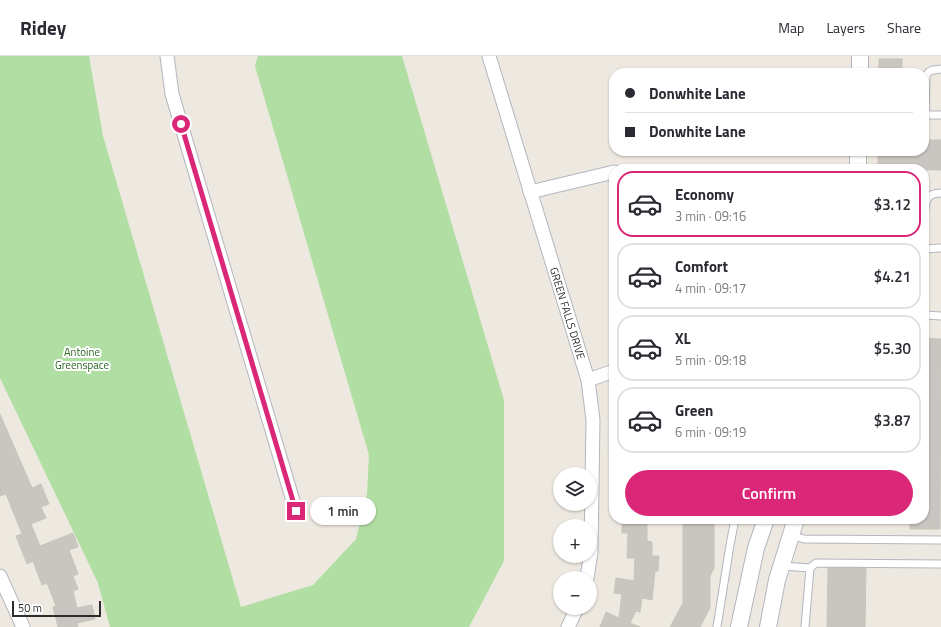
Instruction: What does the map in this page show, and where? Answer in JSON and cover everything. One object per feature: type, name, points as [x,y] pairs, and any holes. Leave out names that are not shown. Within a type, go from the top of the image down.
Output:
[{"type":"street","points":[[166,56],[172,94],[296,511]]},
{"type":"street","name":"GREEN FALLS DRIVE","points":[[489,56],[588,380],[593,420],[591,552],[588,571]]},
{"type":"street","points":[[860,56],[860,68]]},
{"type":"street","points":[[530,192],[609,173]]},
{"type":"street","points":[[588,380],[609,372]]},
{"type":"street","points":[[739,627],[756,548],[764,524]]},
{"type":"street","points":[[768,627],[777,580],[794,524]]},
{"type":"street","points":[[0,576],[23,627]]},
{"type":"street","points":[[568,627],[574,615]]},
{"type":"lane","points":[[929,72],[941,69]]},
{"type":"lane","points":[[929,115],[941,115]]},
{"type":"lane","points":[[929,196],[935,193],[941,193]]},
{"type":"lane","points":[[929,248],[941,248]]},
{"type":"lane","points":[[929,315],[941,316]]},
{"type":"lane","points":[[717,627],[734,524]]},
{"type":"lane","points":[[791,535],[804,539],[941,540]]},
{"type":"lane","points":[[782,566],[810,568],[816,564],[941,564]]},
{"type":"lane","points":[[805,627],[810,568]]},
{"type":"green space","name":"Antoine Greenspace","points":[[0,56],[89,56],[103,136],[241,607],[313,585],[356,539],[367,494],[369,455],[255,66],[258,56],[402,56],[504,400],[504,561],[469,627],[110,627],[98,583],[0,378]]},
{"type":"building","points":[[879,59],[902,59],[902,68],[879,68]]},
{"type":"building","points":[[929,140],[941,140],[941,170],[929,170],[929,164],[878,164],[878,156],[929,156]]},
{"type":"building","points":[[929,338],[941,339],[940,529],[910,529],[910,524],[929,524]]},
{"type":"building","points":[[0,414],[32,488],[41,484],[49,504],[41,507],[46,518],[31,524],[40,546],[73,533],[78,547],[69,550],[78,574],[73,576],[78,589],[73,591],[77,608],[92,605],[95,619],[77,623],[78,627],[58,627],[53,607],[56,606],[47,583],[42,585],[33,561],[27,564],[16,536],[22,534],[6,494],[0,496]]},
{"type":"building","points":[[622,524],[647,524],[647,541],[652,542],[652,556],[659,556],[658,571],[655,571],[652,600],[642,598],[640,612],[636,611],[630,623],[640,627],[600,627],[606,612],[619,618],[622,594],[614,593],[616,578],[634,581],[635,558],[627,558],[628,533],[622,533]]},
{"type":"building","points":[[683,524],[714,524],[714,568],[710,576],[710,608],[700,627],[670,627],[683,603]]},
{"type":"building","points":[[828,568],[866,568],[865,627],[827,627]]},
{"type":"route","points":[[181,124],[296,511]]}]
